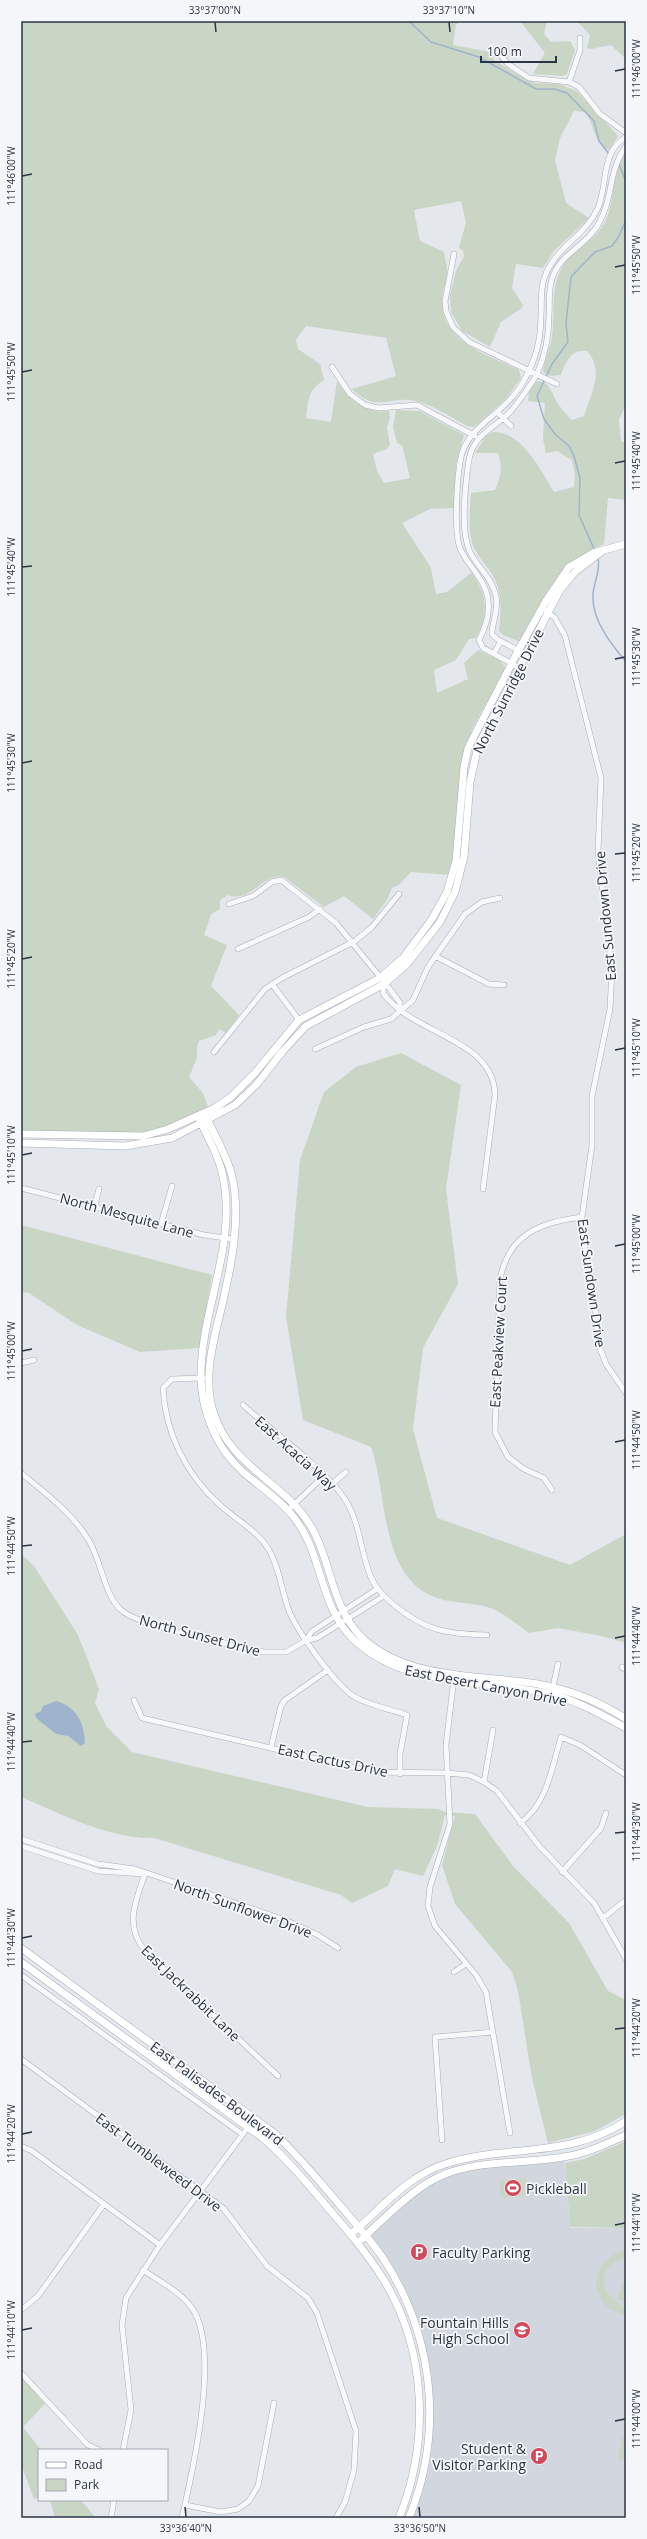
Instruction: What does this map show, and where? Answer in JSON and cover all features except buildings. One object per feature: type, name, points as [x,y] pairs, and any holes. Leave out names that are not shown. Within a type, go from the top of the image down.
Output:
[{"type":"street","points":[[569,82],[580,50],[580,38]]},
{"type":"street","points":[[498,52],[508,64],[529,78],[569,82],[585,92],[600,114],[626,133]]},
{"type":"street","points":[[518,667],[483,648],[478,640],[484,631],[489,612],[487,593],[482,580],[462,554],[458,541],[461,458],[472,435],[514,396],[529,370],[540,336],[543,280],[550,264],[557,254],[588,226],[598,207],[603,176],[610,157],[626,137]]},
{"type":"street","points":[[525,654],[493,637],[492,633],[497,609],[496,595],[492,582],[473,556],[465,538],[469,460],[478,438],[503,418],[520,399],[537,373],[547,339],[552,278],[563,259],[588,238],[599,224],[607,207],[611,177],[626,146]]},
{"type":"street","points":[[603,176],[611,177]]},
{"type":"street","points":[[454,254],[445,301],[446,311],[453,327],[469,342],[537,373],[557,384]]},
{"type":"street","points":[[557,254],[563,259]]},
{"type":"street","points":[[332,367],[350,394],[365,405],[379,408],[417,405],[478,438]]},
{"type":"street","points":[[497,412],[511,426]]},
{"type":"street","points":[[458,541],[465,538]]},
{"type":"street","name":"North Sunridge Drive","points":[[21,1134],[137,1137],[203,1119],[231,1097],[299,1020],[382,981],[403,958],[432,919],[447,892],[456,861],[462,786],[468,748],[518,651],[545,610],[569,567],[593,553],[602,552],[626,544]]},
{"type":"street","name":"North Sunridge Drive","points":[[21,1143],[141,1145],[172,1138],[244,1097],[306,1026],[382,981],[407,964],[440,922],[455,892],[464,857],[474,757],[545,610]]},
{"type":"street","name":"East Sundown Drive","points":[[545,610],[561,627],[565,636],[601,778],[598,852],[612,969],[612,995],[594,1080],[592,1145],[582,1217],[587,1266],[596,1312],[598,1343],[606,1364],[626,1393]]},
{"type":"street","points":[[484,631],[492,633]]},
{"type":"street","points":[[494,653],[501,641]]},
{"type":"street","points":[[229,904],[253,896],[272,882],[281,880],[320,908],[354,942],[382,981],[395,996],[400,1004],[400,1011]]},
{"type":"street","points":[[214,1052],[265,989],[354,942],[372,927],[399,894]]},
{"type":"street","points":[[315,1049],[364,1027],[391,1019],[413,1000],[435,956],[465,914],[482,902],[500,898]]},
{"type":"street","points":[[238,949],[309,917],[320,908]]},
{"type":"street","points":[[435,956],[489,984],[504,985]]},
{"type":"street","points":[[382,981],[383,993],[394,1008],[432,1032],[472,1052],[483,1061],[492,1076],[495,1096],[482,1189]]},
{"type":"street","points":[[272,984],[299,1020]]},
{"type":"street","points":[[388,1000],[395,996]]},
{"type":"street","name":"East Desert Canyon Drive","points":[[203,1119],[232,1177],[235,1203],[229,1238],[203,1352],[206,1412],[221,1446],[240,1470],[291,1508],[308,1539],[327,1598],[342,1617],[352,1637],[383,1661],[413,1674],[454,1676],[553,1687],[601,1703],[626,1718]]},
{"type":"street","points":[[161,1224],[172,1186]]},
{"type":"street","name":"North Mesquite Lane","points":[[21,1188],[204,1236],[229,1238]]},
{"type":"street","points":[[94,1208],[99,1189]]},
{"type":"street","name":"East Peakview Court","points":[[552,1490],[544,1478],[524,1469],[508,1457],[495,1432],[500,1280],[507,1259],[518,1241],[528,1232],[552,1221],[582,1217]]},
{"type":"street","points":[[21,1363],[34,1360]]},
{"type":"street","points":[[205,1378],[172,1379],[164,1386],[166,1418],[172,1435],[190,1470],[206,1491],[254,1533],[268,1548],[274,1561],[291,1616],[340,1685],[355,1697],[406,1715],[400,1754],[400,1774]]},
{"type":"street","name":"East Acacia Way","points":[[243,1405],[324,1476],[343,1495],[354,1519],[370,1576],[384,1596],[421,1625],[437,1631],[487,1635]]},
{"type":"street","points":[[332,1484],[346,1472]]},
{"type":"street","name":"North Sunset Drive","points":[[21,1473],[79,1527],[96,1554],[114,1600],[120,1609],[130,1616],[263,1652],[286,1652],[307,1640],[317,1638],[378,1589]]},
{"type":"street","points":[[291,1508],[324,1476]]},
{"type":"street","name":"North Sunset Drive","points":[[342,1617],[384,1596]]},
{"type":"street","points":[[553,1687],[558,1664]]},
{"type":"street","points":[[271,1747],[281,1706],[285,1700],[328,1670]]},
{"type":"street","points":[[454,1676],[446,1744],[450,1824],[429,1892],[428,1906],[435,1926],[476,1975],[486,1992],[510,2133]]},
{"type":"street","name":"East Desert Canyon Drive","points":[[454,1676],[564,1698],[626,1728]]},
{"type":"street","name":"East Cactus Drive","points":[[134,1700],[142,1718],[374,1772],[400,1774],[447,1773],[469,1776],[484,1782],[497,1791],[520,1823],[562,1872],[594,1903],[626,1959]]},
{"type":"street","points":[[484,1782],[493,1730]]},
{"type":"street","points":[[520,1823],[533,1813],[544,1793],[561,1737],[576,1742],[626,1775]]},
{"type":"street","points":[[562,1872],[601,1828],[606,1813]]},
{"type":"street","name":"North Sunflower Drive","points":[[21,1839],[98,1864],[135,1869],[145,1874],[286,1920],[318,1934],[338,1948]]},
{"type":"street","name":"North Sunflower Drive","points":[[21,1846],[98,1871],[145,1874]]},
{"type":"street","points":[[70,1862],[72,1856]]},
{"type":"street","name":"East Jackrabbit Lane","points":[[145,1874],[132,1912],[134,1932],[142,1947],[278,2076]]},
{"type":"street","points":[[603,1918],[626,1900]]},
{"type":"street","name":"East Palisades Boulevard","points":[[21,1948],[254,2118],[292,2149],[383,2259],[407,2302],[421,2343],[427,2369],[430,2420],[428,2447],[422,2482],[409,2518]]},
{"type":"street","name":"East Palisades Boulevard","points":[[21,1962],[248,2127],[284,2156],[358,2243],[382,2277],[391,2293],[409,2340],[417,2378],[420,2409],[418,2442],[413,2474],[399,2518]]},
{"type":"street","points":[[454,1972],[466,1964]]},
{"type":"street","points":[[21,1975],[242,2134]]},
{"type":"street","points":[[442,2140],[434,2037],[493,2032]]},
{"type":"street","name":"East Tumbleweed Drive","points":[[21,2059],[200,2189],[223,2208],[267,2266],[308,2298],[317,2313],[356,2431],[354,2470],[345,2502],[336,2518]]},
{"type":"street","points":[[123,2449],[131,2410],[122,2339],[123,2311],[132,2287],[200,2189],[254,2118]]},
{"type":"street","points":[[350,2234],[411,2181],[443,2164],[479,2155],[568,2146],[603,2134],[626,2121]]},
{"type":"street","points":[[358,2243],[430,2182],[447,2174],[491,2165],[564,2157],[598,2148],[626,2135]]},
{"type":"street","points":[[21,2146],[32,2151],[160,2245]]},
{"type":"street","points":[[21,2310],[38,2296],[104,2204]]},
{"type":"street","points":[[143,2270],[185,2300],[195,2314],[201,2328],[205,2395],[182,2518]]},
{"type":"street","points":[[21,2373],[88,2446],[96,2449]]},
{"type":"street","points":[[185,2505],[225,2512],[244,2506],[249,2501],[258,2486],[274,2403]]},
{"type":"street","points":[[111,2518],[114,2501]]},
{"type":"shaded area","name":"Fountain Hills High School","points":[[564,2157],[570,2228],[626,2228],[626,2518],[409,2518],[422,2483],[430,2398],[413,2317],[370,2241],[370,2232],[430,2182],[465,2169]]},
{"type":"green space","points":[[21,21],[460,21],[456,25],[453,45],[490,52],[494,60],[525,79],[535,83],[559,84],[577,91],[618,136],[609,150],[600,144],[585,112],[574,111],[560,138],[555,160],[566,203],[589,218],[554,251],[543,268],[516,264],[512,288],[523,305],[522,308],[501,322],[490,347],[462,331],[451,312],[450,295],[456,271],[464,256],[463,251],[459,247],[466,223],[461,201],[414,210],[420,241],[444,252],[447,273],[442,300],[444,314],[449,327],[468,345],[519,370],[521,378],[505,400],[474,427],[467,426],[422,403],[406,400],[383,402],[369,401],[352,389],[396,376],[386,338],[306,326],[296,340],[298,349],[320,364],[324,380],[314,388],[310,396],[306,418],[331,422],[337,381],[352,400],[358,404],[372,410],[389,411],[390,418],[387,428],[390,445],[387,449],[373,454],[377,471],[384,483],[410,478],[402,445],[397,443],[393,427],[396,410],[420,411],[464,435],[456,464],[454,508],[430,509],[402,523],[431,568],[436,594],[447,592],[471,573],[481,588],[485,604],[483,621],[476,638],[469,639],[456,660],[434,670],[437,693],[468,679],[464,663],[478,650],[501,661],[506,669],[476,722],[464,754],[455,845],[450,875],[411,872],[400,884],[392,888],[387,900],[373,919],[344,896],[324,907],[284,877],[270,879],[244,895],[236,897],[228,895],[220,900],[220,909],[211,914],[204,935],[227,945],[211,986],[239,1015],[226,1033],[219,1029],[216,1035],[199,1041],[197,1047],[197,1058],[189,1077],[203,1093],[208,1107],[151,1133],[21,1132]]},
{"type":"green space","points":[[520,21],[547,21],[544,34],[551,42],[570,41],[575,50],[567,74],[563,76],[533,74],[545,53]]},
{"type":"green space","points":[[577,21],[626,21],[626,59],[611,45],[591,49],[587,48],[590,35]]},
{"type":"green space","points":[[622,155],[626,157],[626,405],[619,419],[621,442],[626,442],[626,500],[608,498],[604,544],[573,562],[552,584],[520,642],[503,635],[499,631],[501,609],[500,595],[496,581],[478,555],[472,543],[470,524],[471,493],[495,490],[499,480],[501,467],[498,453],[475,453],[486,436],[492,432],[502,433],[512,437],[529,453],[554,492],[574,487],[575,475],[572,460],[557,451],[546,453],[543,439],[545,403],[528,401],[529,392],[536,382],[544,382],[565,413],[572,420],[584,416],[593,391],[596,374],[595,366],[587,351],[581,351],[573,354],[567,361],[561,375],[551,376],[543,372],[552,337],[555,287],[562,268],[568,259],[602,228],[608,214]]},
{"type":"green space","points":[[401,1053],[461,1085],[446,1189],[458,1284],[423,1348],[413,1429],[437,1518],[570,1565],[626,1534],[626,1643],[602,1636],[558,1628],[529,1633],[493,1609],[480,1605],[437,1598],[418,1588],[405,1573],[395,1554],[389,1533],[371,1447],[303,1420],[286,1317],[300,1160],[324,1092],[356,1067]]},
{"type":"green space","points":[[21,1225],[212,1275],[200,1348],[140,1352],[77,1325],[29,1293],[21,1292]]},
{"type":"green space","points":[[21,1554],[34,1566],[78,1635],[99,1689],[95,1703],[107,1727],[132,1752],[368,1807],[438,1809],[445,1812],[475,1814],[513,1866],[569,1923],[608,1991],[626,2000],[626,2114],[595,2131],[548,2143],[532,2078],[518,1991],[512,1972],[455,1904],[442,1865],[455,1816],[445,1815],[437,1846],[423,1876],[395,1869],[388,1886],[352,1903],[341,1895],[154,1838],[137,1837],[103,1830],[69,1818],[21,1797]]},
{"type":"green space","points":[[626,2141],[626,2228],[570,2227],[565,2163],[584,2159]]},
{"type":"green space","name":"Pickleball","points":[[526,2178],[527,2195],[501,2198],[499,2181]]},
{"type":"green space","points":[[626,2250],[626,2258],[609,2267],[605,2274],[604,2281],[610,2296],[626,2307],[626,2315],[606,2305],[599,2295],[596,2287],[599,2270],[604,2263],[610,2257]]},
{"type":"green space","points":[[626,2274],[626,2302],[617,2299]]},
{"type":"green space","points":[[21,2376],[45,2404],[23,2427],[40,2449],[38,2449],[38,2498],[34,2499],[21,2464]]},
{"type":"green space","points":[[622,2437],[626,2438],[626,2461],[618,2459]]},
{"type":"green space","points":[[50,2501],[82,2501],[95,2517],[100,2518],[55,2518]]},
{"type":"water","points":[[56,1701],[69,1707],[78,1716],[83,1728],[85,1743],[81,1746],[68,1736],[56,1734],[36,1718],[35,1714],[41,1711],[43,1706]]},
{"type":"waterway","points":[[409,21],[431,42],[479,57],[536,89],[554,89],[567,93],[594,121],[599,141],[609,154]]},
{"type":"waterway","points":[[619,164],[626,182]]},
{"type":"waterway","points":[[595,551],[579,515],[580,478],[574,456],[569,446],[555,434],[544,419],[537,396],[552,364],[568,342],[566,323],[571,277],[595,252],[612,246],[619,236],[626,220]]},
{"type":"waterway","points":[[598,558],[599,567],[593,594],[595,613],[608,639],[626,662]]},
{"type":"place","name":"Pickleball","points":[[513,2188]]},
{"type":"place","name":"Faculty Parking","points":[[419,2252]]},
{"type":"place","name":"Fountain Hills High School","points":[[522,2330]]},
{"type":"place","name":"Student & Visitor Parking","points":[[539,2456]]}]
